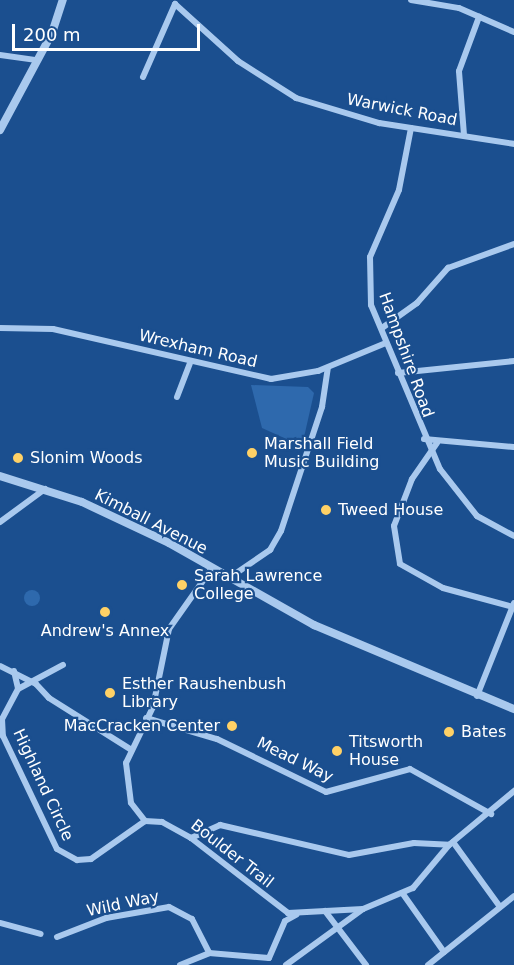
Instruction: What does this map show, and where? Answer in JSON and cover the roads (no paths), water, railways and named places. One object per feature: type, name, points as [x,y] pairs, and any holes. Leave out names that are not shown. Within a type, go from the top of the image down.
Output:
[{"type":"street","points":[[0,130],[38,60],[63,0]]},
{"type":"street","points":[[411,0],[479,17],[514,32]]},
{"type":"street","points":[[142,77],[175,2]]},
{"type":"street","name":"Warwick Road","points":[[175,2],[280,90],[347,115],[411,128],[514,144]]},
{"type":"street","points":[[464,135],[459,71],[479,17]]},
{"type":"street","points":[[0,55],[38,60]]},
{"type":"street","name":"Hampshire Road","points":[[411,128],[399,190],[368,270],[371,304],[431,452],[477,516],[514,536]]},
{"type":"street","points":[[382,328],[417,303],[448,268],[514,244]]},
{"type":"street","name":"Wrexham Road","points":[[0,328],[54,329],[190,363],[271,379],[328,367],[386,343]]},
{"type":"street","points":[[398,373],[514,361]]},
{"type":"street","points":[[177,397],[190,363]]},
{"type":"street","points":[[229,578],[270,550],[281,531],[322,408],[328,367]]},
{"type":"street","points":[[424,439],[437,443],[514,447]]},
{"type":"street","points":[[437,443],[412,479],[394,526],[400,564],[443,588],[513,605],[477,696]]},
{"type":"street","name":"Kimball Avenue","points":[[0,476],[45,489],[138,528],[314,625],[477,696],[514,709]]},
{"type":"street","points":[[0,522],[45,489]]},
{"type":"street","points":[[146,821],[127,792],[126,763],[129,749],[146,718],[169,629],[212,568]]},
{"type":"street","points":[[14,671],[18,689],[36,684],[63,665]]},
{"type":"street","points":[[0,666],[36,684],[118,744],[129,749]]},
{"type":"street","name":"Highland Circle","points":[[18,689],[2,719],[3,736],[57,849],[77,860],[96,858],[146,821]]},
{"type":"street","name":"Mead Way","points":[[146,718],[217,739],[326,792],[410,769],[491,814]]},
{"type":"street","points":[[118,744],[126,763]]},
{"type":"street","points":[[286,965],[363,909],[402,894],[451,844],[491,814],[514,791]]},
{"type":"street","name":"Boulder Trail","points":[[146,821],[162,822],[191,838],[284,911],[363,909]]},
{"type":"street","points":[[191,838],[220,825],[281,835],[349,855],[414,843],[451,844]]},
{"type":"street","points":[[451,844],[500,907]]},
{"type":"street","points":[[402,894],[444,952]]},
{"type":"street","points":[[428,965],[514,896]]},
{"type":"street","name":"Wild Way","points":[[57,937],[106,918],[169,907],[192,919],[209,952]]},
{"type":"street","points":[[269,958],[285,921],[305,910]]},
{"type":"street","points":[[325,911],[366,965]]},
{"type":"street","points":[[0,923],[41,934]]},
{"type":"street","points":[[180,965],[209,952],[269,958],[274,965]]},
{"type":"place","name":"Marshall Field Music Building","points":[[252,453]]},
{"type":"place","name":"Slonim Woods","points":[[18,458]]},
{"type":"place","name":"Tweed House","points":[[326,510]]},
{"type":"place","name":"Sarah Lawrence College","points":[[182,585]]},
{"type":"place","name":"Andrew's Annex","points":[[105,612]]},
{"type":"place","name":"Esther Raushenbush Library","points":[[110,693]]},
{"type":"place","name":"MacCracken Center","points":[[232,726]]},
{"type":"place","name":"Bates","points":[[449,732]]},
{"type":"place","name":"Titsworth House","points":[[337,751]]}]
